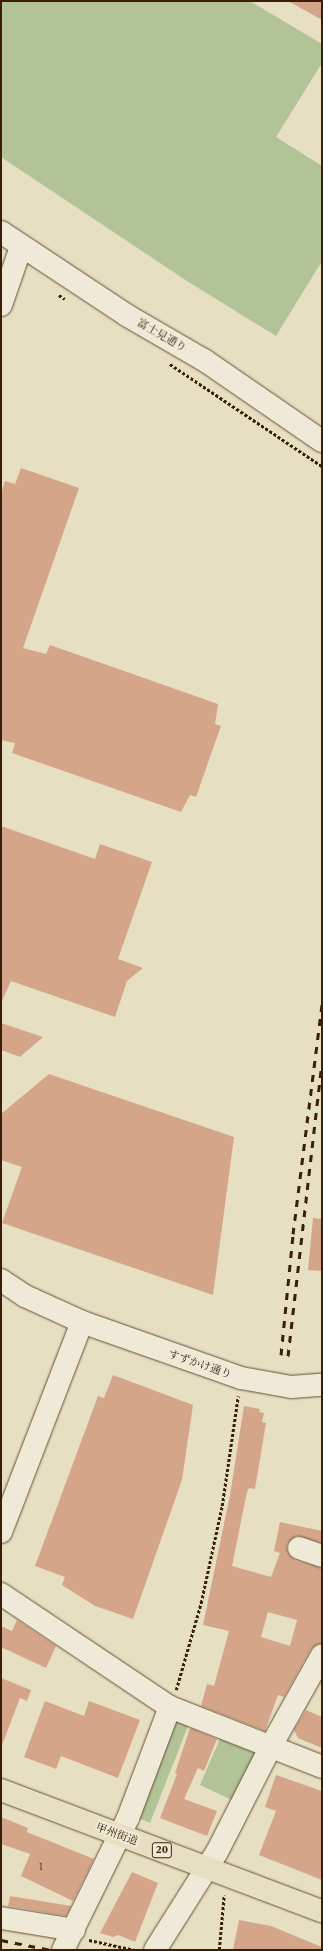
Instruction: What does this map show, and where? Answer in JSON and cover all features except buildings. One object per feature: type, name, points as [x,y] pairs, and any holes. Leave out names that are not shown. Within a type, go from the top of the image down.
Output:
[{"type":"highway","name":"甲州街道","points":[[1,1790],[322,1911]]},
{"type":"street","name":"富士見通り","points":[[1,232],[21,247],[128,316],[204,360],[322,441]]},
{"type":"street","points":[[1,305],[21,247]]},
{"type":"street","name":"すずかけ通り","points":[[1,1280],[25,1296],[82,1322],[241,1378],[291,1387],[322,1386]]},
{"type":"street","points":[[1,1532],[82,1322]]},
{"type":"street","points":[[298,1548],[322,1556]]},
{"type":"street","points":[[1,1594],[170,1707],[322,1767]]},
{"type":"street","points":[[155,1950],[208,1867],[271,1746],[322,1655]]},
{"type":"street","points":[[63,1950],[79,1934],[120,1835],[170,1707]]},
{"type":"street","points":[[1,1918],[79,1934]]},
{"type":"path","points":[[59,295],[73,302]]},
{"type":"path","points":[[167,362],[322,466]]},
{"type":"path","points":[[170,1707],[201,1603],[222,1506],[238,1396]]},
{"type":"path","points":[[219,1950],[224,1895]]},
{"type":"path","points":[[79,1934],[135,1950]]},
{"type":"green space","points":[[1,1],[250,1],[322,44],[322,63],[276,137],[322,166],[322,261],[276,336],[187,281],[1,157]]},
{"type":"green space","points":[[173,1714],[190,1721],[150,1823],[134,1816]]},
{"type":"green space","points":[[222,1734],[258,1748],[236,1802],[200,1785]]},
{"type":"railway","points":[[281,1355],[293,1234],[322,1003]]},
{"type":"railway","points":[[288,1356],[322,1064]]},
{"type":"railway","points":[[1,1940],[51,1950]]}]
